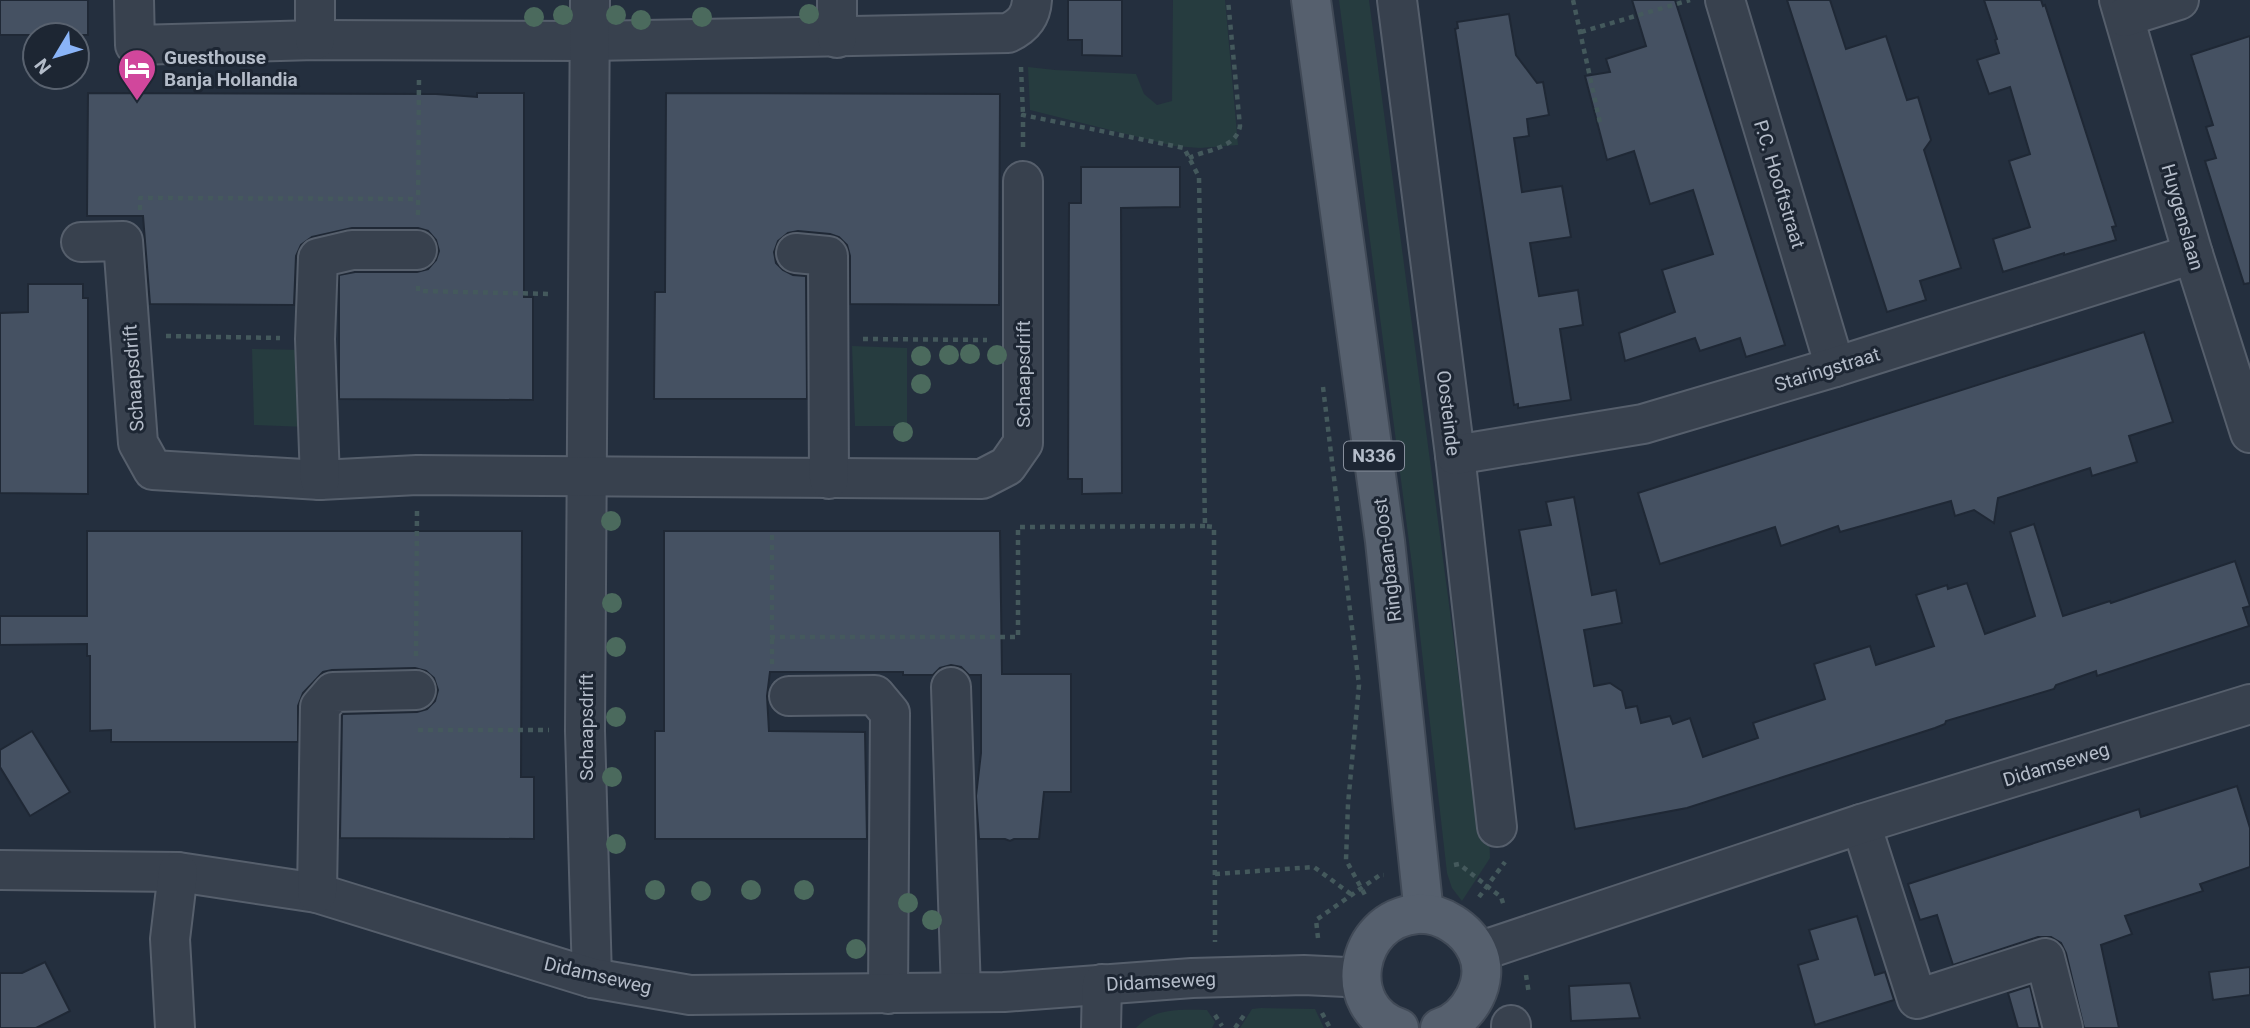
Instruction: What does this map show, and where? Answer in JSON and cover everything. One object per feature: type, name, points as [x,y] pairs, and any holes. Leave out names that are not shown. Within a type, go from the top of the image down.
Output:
[{"type":"main road","name":"Ringbaan-Oost","points":[[1311,0],[1385,541],[1424,914]]},
{"type":"main road","points":[[1399,1028],[1377,1014],[1368,1001],[1361,981],[1361,965],[1374,935],[1390,922],[1424,914],[1435,915],[1457,926],[1478,952],[1480,974],[1476,994],[1468,1010],[1452,1024],[1440,1028]]},
{"type":"street","points":[[134,0],[135,45],[315,40],[837,38],[1008,33],[1025,14]]},
{"type":"street","points":[[315,0],[315,40]]},
{"type":"street","name":"Schaapsdrift","points":[[590,0],[585,731],[592,978]]},
{"type":"street","points":[[836,0],[837,38]]},
{"type":"street","name":"Oosteinde","points":[[1397,0],[1455,455],[1497,827]]},
{"type":"street","name":"P.C. Hooftstraat","points":[[1725,0],[1835,367]]},
{"type":"street","points":[[2122,8],[2179,0]]},
{"type":"street","name":"Huygenslaan","points":[[2122,8],[2193,254],[2250,433]]},
{"type":"street","name":"Schaapsdrift","points":[[123,241],[138,443],[153,470],[320,480],[417,475],[982,479],[1007,466],[1023,443],[1023,181]]},
{"type":"street","points":[[81,242],[123,241]]},
{"type":"street","points":[[320,480],[315,339],[318,258],[352,250],[417,250]]},
{"type":"street","points":[[796,254],[828,257],[829,479]]},
{"type":"street","name":"Staringstraat","points":[[1455,455],[1643,424],[1835,367],[2193,254]]},
{"type":"street","points":[[951,687],[961,992]]},
{"type":"street","points":[[317,893],[320,707],[333,692],[416,690]]},
{"type":"street","points":[[789,696],[875,695],[890,713],[888,994]]},
{"type":"street","name":"Didamseweg","points":[[1478,952],[1861,824],[2250,704]]},
{"type":"street","points":[[1861,824],[1917,999],[2045,958],[2063,1028]]},
{"type":"street","name":"Didamseweg","points":[[0,870],[178,872],[317,893],[592,978],[690,995],[1004,992],[1102,984],[1321,975],[1361,981]]},
{"type":"street","points":[[176,1028],[170,939],[178,872]]},
{"type":"street","points":[[1101,1028],[1102,984]]},
{"type":"path","points":[[1189,158],[1203,151],[1230,144],[1239,134],[1228,0]]},
{"type":"path","points":[[1573,0],[1601,127]]},
{"type":"path","points":[[1581,32],[1690,0]]},
{"type":"path","points":[[1023,181],[1025,14]]},
{"type":"path","points":[[419,41],[418,291],[588,294]]},
{"type":"path","points":[[1023,115],[1184,148],[1199,177],[1205,526]]},
{"type":"path","points":[[123,241],[141,225],[140,198],[418,199]]},
{"type":"path","points":[[131,336],[315,339]]},
{"type":"path","points":[[829,338],[1023,340]]},
{"type":"path","points":[[1323,384],[1359,685],[1348,804],[1346,860],[1360,890],[1371,903]]},
{"type":"path","points":[[417,475],[416,730],[585,731]]},
{"type":"path","points":[[772,535],[772,637],[1018,637],[1018,527],[1214,527],[1215,943],[1218,978]]},
{"type":"path","points":[[1474,903],[1506,861],[1503,841],[1497,827]]},
{"type":"path","points":[[1215,874],[1314,867],[1352,895]]},
{"type":"green space","points":[[1173,0],[1225,0],[1238,145],[1200,148],[1174,146],[1030,110],[1028,67],[1136,74],[1144,94],[1157,105],[1172,101]]},
{"type":"green space","points":[[1339,0],[1369,0],[1479,831],[1489,831],[1490,858],[1462,901],[1452,888],[1447,873],[1413,573]]},
{"type":"green space","points":[[852,346],[907,348],[907,426],[855,426]]},
{"type":"green space","points":[[252,349],[305,350],[307,427],[254,425]]},
{"type":"green space","points":[[1252,1009],[1315,1009],[1324,1028],[1240,1028]]},
{"type":"green space","points":[[1207,1010],[1215,1022],[1212,1028],[1136,1028],[1151,1016],[1160,1013]]},
{"type":"building","points":[[0,0],[88,0],[88,21],[21,21],[21,35],[0,35]]},
{"type":"building","points":[[1068,0],[1122,0],[1122,56],[1082,55],[1082,40],[1068,40]]},
{"type":"building","points":[[1632,0],[1675,0],[1785,345],[1746,357],[1740,338],[1700,351],[1695,338],[1625,361],[1619,333],[1675,312],[1662,270],[1713,254],[1693,190],[1650,204],[1634,151],[1607,160],[1585,76],[1610,72],[1606,59],[1646,46]]},
{"type":"building","points":[[1787,0],[1830,0],[1846,49],[1886,36],[1907,100],[1918,97],[1931,140],[1924,150],[1961,268],[1920,281],[1926,300],[1887,312]]},
{"type":"building","points":[[1984,0],[2041,0],[2043,6],[2045,5],[2116,226],[2112,227],[2116,240],[2003,272],[1993,239],[2030,227],[2009,161],[2030,154],[2010,87],[1989,94],[1977,60],[1999,53]]},
{"type":"building","points":[[1509,14],[1516,55],[1537,83],[1543,82],[1549,115],[1527,119],[1529,136],[1514,138],[1522,192],[1562,186],[1571,237],[1530,243],[1539,296],[1578,290],[1583,325],[1560,329],[1571,400],[1518,408],[1518,404],[1514,405],[1455,29],[1458,28],[1457,22]]},
{"type":"building","points":[[2250,36],[2250,283],[2244,284],[2205,161],[2216,158],[2206,127],[2213,125],[2191,55]]},
{"type":"building","points":[[88,93],[436,94],[477,97],[477,93],[524,93],[524,297],[533,297],[533,400],[339,399],[339,275],[355,272],[417,272],[428,269],[436,260],[439,251],[436,240],[428,231],[418,228],[352,228],[312,237],[301,245],[296,256],[294,305],[150,304],[143,216],[87,216]]},
{"type":"building","points":[[666,93],[1000,94],[999,305],[850,304],[850,256],[847,245],[839,237],[830,234],[798,231],[788,233],[778,241],[774,252],[776,263],[783,270],[793,275],[806,276],[807,399],[654,399],[655,292],[665,292]]},
{"type":"building","points":[[1081,167],[1180,167],[1180,207],[1121,208],[1122,493],[1082,494],[1082,479],[1068,479],[1069,203],[1081,203]]},
{"type":"building","points":[[28,284],[83,284],[83,298],[88,298],[88,494],[0,493],[0,313],[28,312]]},
{"type":"building","points":[[2144,332],[2173,422],[2129,436],[2137,462],[2092,476],[2090,468],[1998,498],[1994,523],[1974,510],[1955,516],[1951,501],[1840,532],[1838,526],[1781,546],[1775,527],[1660,564],[1638,493]]},
{"type":"building","points":[[1574,497],[1592,595],[1616,590],[1622,623],[1584,630],[1594,686],[1610,683],[1622,691],[1626,708],[1637,706],[1641,723],[1670,716],[1673,724],[1690,718],[1703,757],[1758,738],[1753,723],[1825,699],[1814,664],[1870,646],[1876,665],[1934,646],[1916,595],[1947,585],[1948,589],[1967,583],[1985,634],[2035,616],[2010,532],[2034,524],[2063,616],[2110,601],[2111,603],[2235,561],[2250,606],[2243,608],[2249,626],[2097,676],[2096,671],[2056,685],[2054,689],[1946,721],[1935,728],[1687,808],[1575,829],[1519,530],[1551,525],[1546,502]]},
{"type":"building","points":[[87,531],[522,531],[521,777],[534,777],[534,839],[340,838],[342,715],[417,712],[427,709],[435,701],[438,690],[434,678],[426,671],[415,668],[323,672],[303,693],[298,706],[298,742],[111,742],[111,730],[90,731],[90,656],[87,656],[87,644],[0,645],[0,616],[87,616]]},
{"type":"building","points":[[664,531],[1000,531],[1002,674],[1071,674],[1071,792],[1044,792],[1039,839],[979,839],[976,796],[981,753],[981,675],[969,675],[961,667],[951,665],[940,668],[933,675],[903,675],[903,672],[770,672],[767,696],[769,731],[865,732],[867,839],[655,839],[655,731],[664,731]]},
{"type":"building","points":[[32,731],[70,792],[30,816],[0,767],[0,750]]},
{"type":"building","points":[[2237,786],[2250,828],[2250,867],[2200,884],[2203,891],[2125,916],[2132,934],[2101,945],[2119,1028],[2084,1028],[2066,953],[2061,943],[2051,937],[2038,937],[1953,965],[1937,915],[1920,920],[1908,884],[2139,809],[2141,817]]},
{"type":"building","points":[[1857,916],[1875,975],[1885,972],[1894,1000],[1815,1025],[1798,965],[1818,959],[1809,930]]},
{"type":"building","points":[[45,962],[70,1011],[36,1028],[0,1028],[0,973],[22,973]]},
{"type":"building","points":[[2250,967],[2250,995],[2213,1000],[2209,972]]},
{"type":"building","points":[[1630,983],[1640,1018],[1571,1021],[1569,986]]},
{"type":"building","points":[[2030,986],[2040,1028],[2018,1028],[2008,993]]},
{"type":"place","name":"Guesthouse Banja Hollandia","points":[[137,102]]}]
